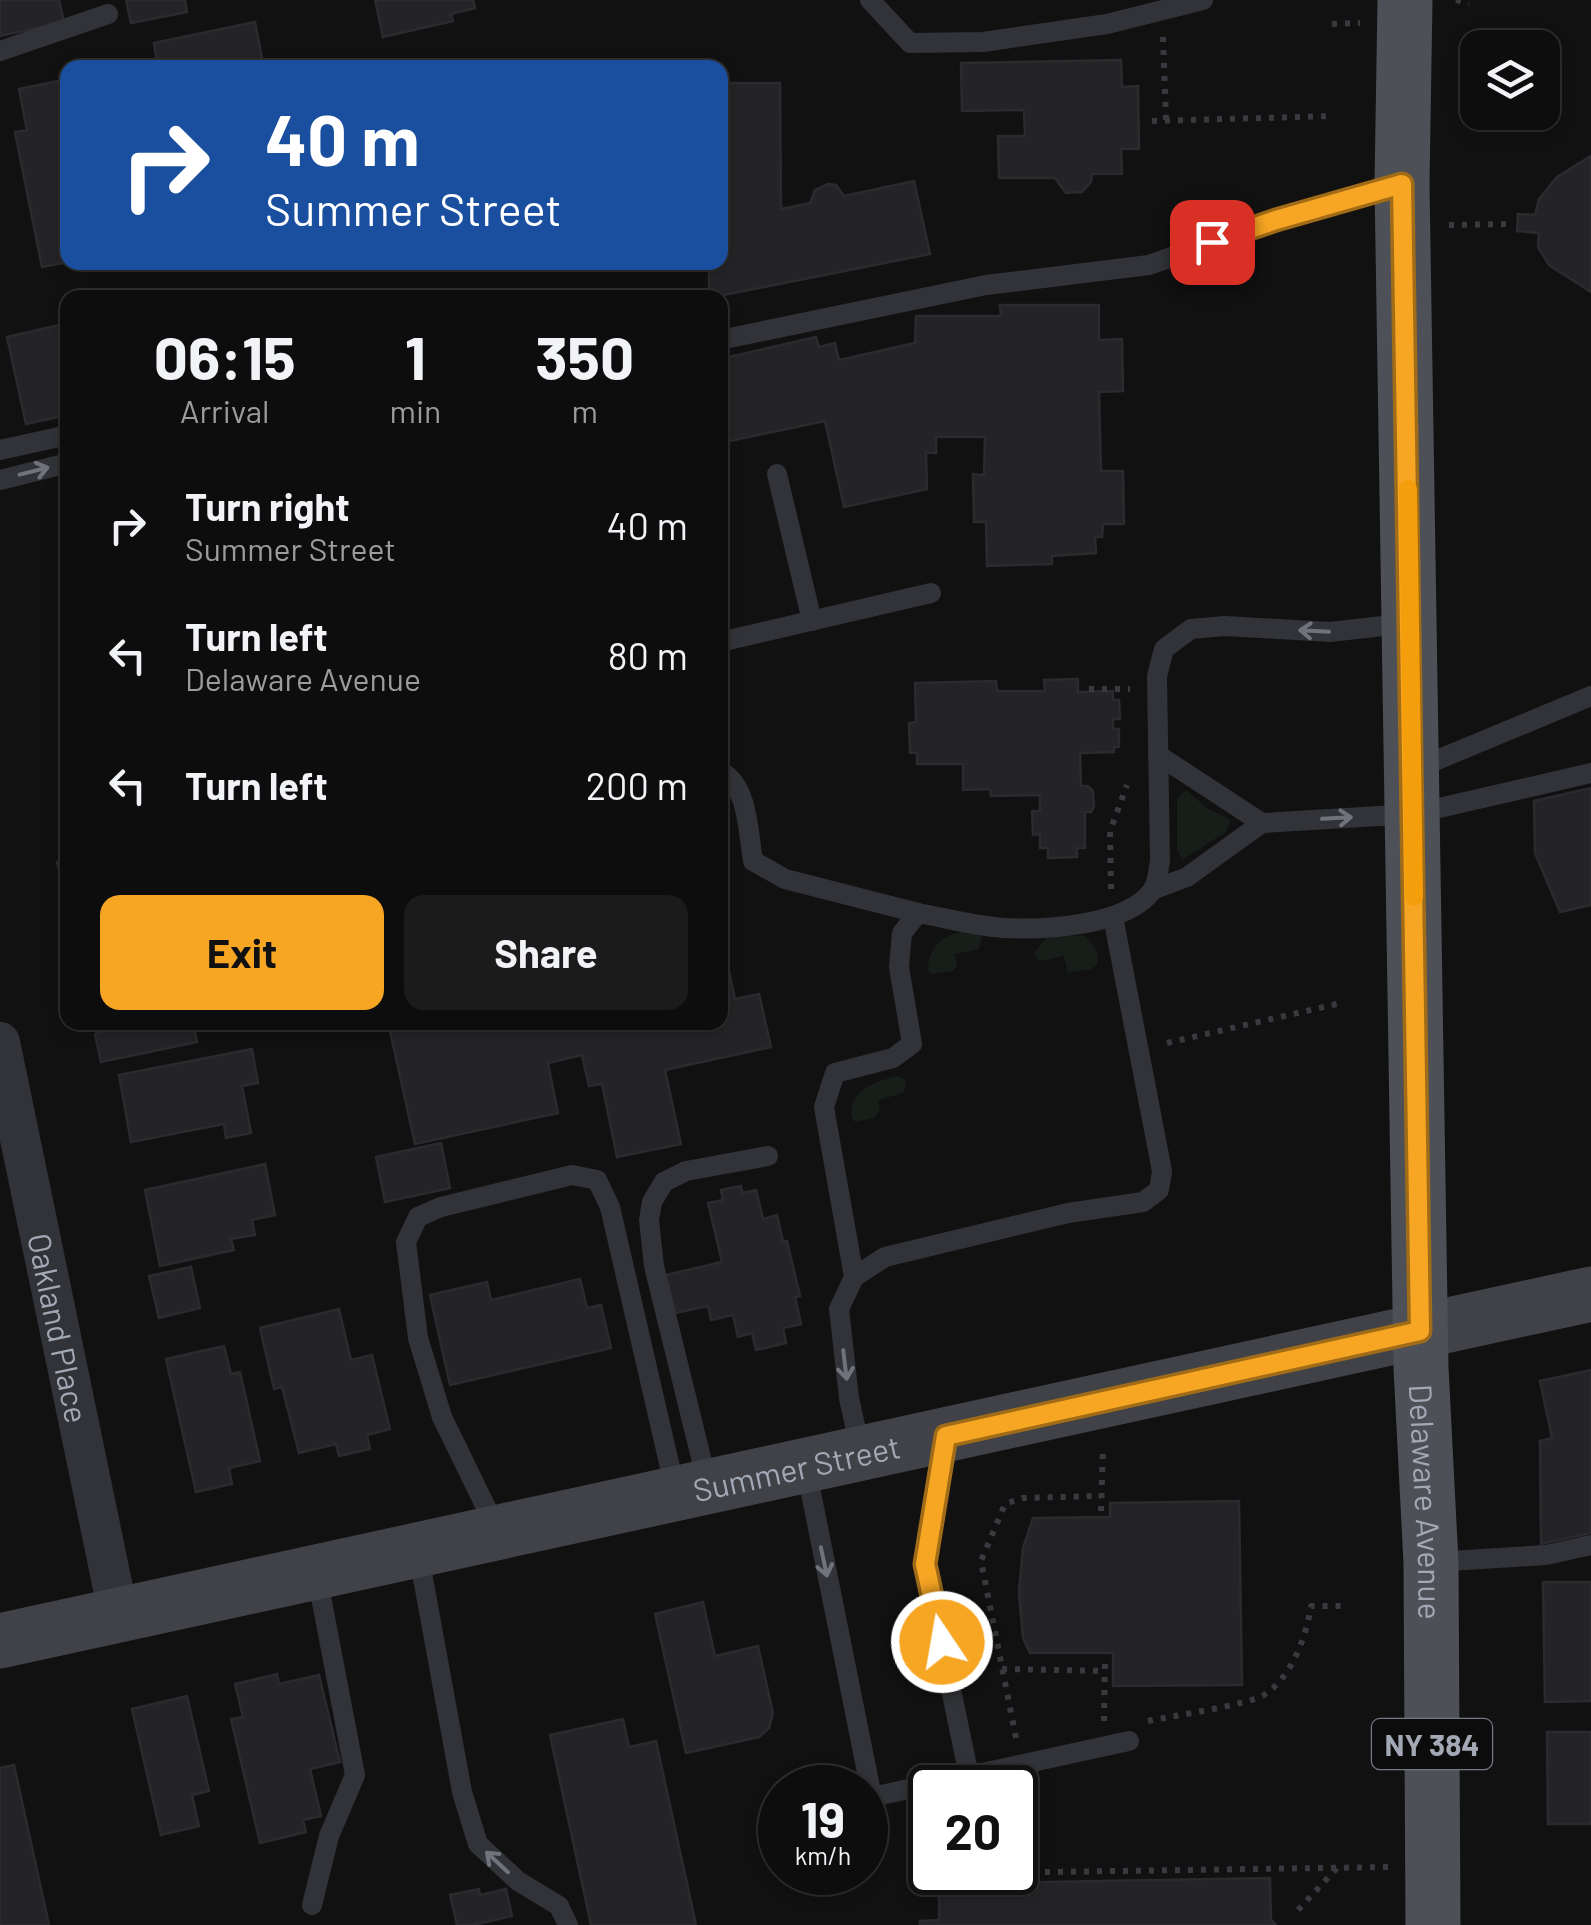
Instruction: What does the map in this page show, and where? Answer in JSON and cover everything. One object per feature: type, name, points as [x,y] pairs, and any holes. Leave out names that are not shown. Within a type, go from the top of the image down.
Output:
[{"type":"main road","name":"Delaware Avenue","points":[[1383,12],[1402,184],[1420,1331],[1431,1563],[1432,1925]]},
{"type":"street","name":"Oakland Place","points":[[0,1042],[119,1617]]},
{"type":"street","name":"Summer Street","points":[[0,1641],[1591,1294]]},
{"type":"lane","points":[[870,0],[910,43],[983,42],[1072,30],[1203,0]]},
{"type":"lane","points":[[0,51],[108,14]]},
{"type":"lane","points":[[728,338],[986,285],[1149,265],[1276,220],[1402,184]]},
{"type":"lane","points":[[0,450],[60,437]]},
{"type":"lane","points":[[0,480],[60,464]]},
{"type":"lane","points":[[778,474],[812,621]]},
{"type":"lane","points":[[728,640],[931,593]]},
{"type":"lane","points":[[1154,889],[1160,860],[1157,676],[1164,649],[1191,629],[1225,626],[1330,632],[1411,623]]},
{"type":"lane","points":[[1412,792],[1591,696]]},
{"type":"lane","points":[[1158,755],[1262,823]]},
{"type":"lane","points":[[728,777],[740,792],[753,861],[786,879],[918,913],[1003,928],[1061,926],[1113,917],[1134,907],[1154,889],[1188,877],[1262,823],[1412,792],[1591,773]]},
{"type":"lane","points":[[854,1277],[824,1106],[835,1073],[893,1058],[912,1044],[898,967],[902,933],[918,913]]},
{"type":"lane","points":[[862,1455],[849,1398],[839,1310],[854,1277],[885,1257],[1068,1212],[1143,1202],[1159,1190],[1162,1171],[1113,917]]},
{"type":"lane","points":[[692,1492],[654,1266],[649,1220],[652,1202],[664,1182],[686,1171],[768,1156]]},
{"type":"lane","points":[[498,1534],[430,1384],[414,1316],[406,1242],[418,1217],[429,1212],[572,1174],[597,1180],[610,1206],[692,1492]]},
{"type":"lane","points":[[946,1436],[925,1564],[967,1765]]},
{"type":"lane","points":[[806,1466],[872,1798],[908,1790]]},
{"type":"lane","points":[[1431,1563],[1546,1555],[1591,1545]]},
{"type":"lane","points":[[418,1551],[462,1792],[478,1844],[518,1881],[559,1906],[568,1925]]},
{"type":"lane","points":[[312,1905],[330,1836],[355,1775],[317,1574]]},
{"type":"lane","points":[[1010,1765],[1134,1732]]},
{"type":"path","points":[[1456,0],[1469,4]]},
{"type":"path","points":[[1332,24],[1383,12]]},
{"type":"path","points":[[1162,31],[1166,120]]},
{"type":"path","points":[[1152,121],[1333,116]]},
{"type":"path","points":[[1440,225],[1512,224]]},
{"type":"path","points":[[1088,689],[1130,689],[1128,705]]},
{"type":"path","points":[[1110,872],[1110,831],[1122,803],[1128,771]]},
{"type":"path","points":[[1193,1037],[1341,1003]]},
{"type":"path","points":[[1102,1510],[1103,1440]]},
{"type":"path","points":[[1018,1748],[980,1561],[1000,1510],[1022,1498],[1102,1496]]},
{"type":"path","points":[[1134,1732],[1261,1697],[1277,1684],[1299,1650],[1311,1606],[1348,1606]]},
{"type":"path","points":[[1104,1702],[1105,1658]]},
{"type":"path","points":[[1002,1669],[1105,1671]]},
{"type":"path","points":[[1038,1872],[1381,1867]]},
{"type":"path","points":[[1298,1910],[1338,1868]]},
{"type":"shaded area","points":[[1186,790],[1207,808],[1231,820],[1226,832],[1182,860],[1177,849],[1177,798]]},
{"type":"shaded area","points":[[968,931],[982,936],[979,949],[955,954],[957,966],[953,971],[928,971],[931,955],[939,943]]},
{"type":"shaded area","points":[[1083,935],[1097,951],[1097,965],[1091,969],[1068,973],[1064,956],[1039,961],[1034,953],[1046,938]]},
{"type":"shaded area","points":[[898,1076],[906,1081],[904,1093],[878,1100],[880,1111],[874,1118],[853,1120],[851,1110],[857,1095],[871,1085]]},
{"type":"building","points":[[0,0],[59,0],[64,22],[0,36]]},
{"type":"building","points":[[126,0],[185,0],[187,12],[131,23]]},
{"type":"building","points":[[375,0],[473,0],[475,8],[451,14],[453,21],[383,37]]},
{"type":"building","points":[[255,22],[262,60],[157,60],[154,43]]},
{"type":"building","points":[[1121,60],[1122,87],[1138,86],[1139,149],[1121,149],[1122,174],[1092,174],[1091,182],[1082,192],[1066,193],[1055,178],[999,178],[998,136],[1025,136],[1024,110],[962,111],[961,63]]},
{"type":"building","points":[[60,81],[60,264],[42,267],[15,132],[27,130],[19,89]]},
{"type":"building","points":[[728,83],[780,83],[781,209],[810,203],[815,190],[828,184],[836,185],[844,196],[914,181],[930,254],[728,294],[728,290],[709,290],[709,270],[728,270]]},
{"type":"building","points":[[1591,156],[1591,292],[1549,265],[1538,247],[1539,233],[1517,231],[1518,214],[1535,215],[1539,199],[1557,177]]},
{"type":"building","points":[[1000,305],[1099,305],[1099,340],[1122,339],[1123,391],[1099,392],[1101,471],[1123,471],[1124,524],[1103,524],[1102,537],[1095,537],[1096,553],[1052,556],[1052,564],[987,566],[986,522],[974,522],[973,474],[984,475],[985,437],[936,437],[936,453],[926,453],[927,489],[844,507],[825,421],[728,441],[728,357],[816,337],[819,347],[835,343],[839,360],[915,343],[916,316],[1001,316]]},
{"type":"building","points":[[60,325],[60,417],[26,424],[7,337]]},
{"type":"building","points":[[1078,679],[1078,692],[1113,691],[1113,700],[1119,700],[1120,719],[1113,719],[1113,729],[1119,729],[1119,747],[1114,747],[1114,752],[1080,753],[1081,786],[1093,791],[1094,807],[1085,812],[1085,848],[1077,848],[1077,857],[1048,858],[1048,848],[1040,848],[1040,834],[1033,835],[1032,811],[1040,811],[1040,795],[991,796],[990,789],[963,790],[963,764],[917,764],[917,753],[910,753],[909,723],[916,722],[915,683],[996,681],[997,691],[1045,691],[1044,680]]},
{"type":"building","points":[[1591,788],[1591,905],[1560,912],[1535,853],[1534,801]]},
{"type":"building","points":[[728,966],[735,999],[759,994],[771,1047],[665,1070],[681,1144],[617,1157],[602,1084],[589,1086],[582,1055],[548,1063],[558,1113],[415,1144],[390,1030],[728,1030]]},
{"type":"building","points":[[109,1030],[195,1030],[197,1042],[101,1062],[95,1034]]},
{"type":"building","points":[[252,1049],[258,1083],[242,1086],[251,1133],[226,1138],[224,1124],[131,1142],[119,1075]]},
{"type":"building","points":[[441,1143],[450,1188],[385,1202],[376,1157]]},
{"type":"building","points":[[265,1164],[275,1215],[252,1220],[255,1235],[231,1239],[234,1250],[160,1266],[145,1190]]},
{"type":"building","points":[[741,1186],[742,1193],[756,1190],[763,1219],[777,1215],[800,1296],[795,1297],[801,1324],[783,1328],[786,1343],[756,1350],[752,1333],[738,1337],[733,1315],[711,1320],[708,1306],[675,1313],[666,1275],[722,1262],[708,1203],[723,1200],[721,1190]]},
{"type":"building","points":[[191,1267],[200,1308],[159,1318],[149,1276]]},
{"type":"building","points":[[580,1279],[587,1308],[601,1305],[611,1348],[450,1385],[430,1295],[487,1282],[491,1300]]},
{"type":"building","points":[[339,1309],[351,1360],[372,1355],[390,1429],[367,1435],[370,1449],[339,1456],[336,1444],[299,1453],[282,1387],[274,1389],[260,1328]]},
{"type":"building","points":[[224,1346],[231,1374],[240,1372],[260,1461],[229,1468],[232,1484],[196,1492],[166,1359]]},
{"type":"building","points":[[1591,1370],[1591,1533],[1541,1544],[1540,1441],[1552,1438],[1540,1381]]},
{"type":"building","points":[[1239,1501],[1242,1685],[1113,1686],[1113,1653],[1030,1653],[1023,1638],[1019,1592],[1023,1548],[1033,1518],[1110,1517],[1110,1503]]},
{"type":"building","points":[[1543,1582],[1591,1582],[1591,1701],[1545,1702]]},
{"type":"building","points":[[703,1602],[715,1656],[758,1646],[773,1713],[769,1728],[759,1737],[686,1753],[655,1614]]},
{"type":"building","points":[[277,1674],[279,1684],[319,1675],[340,1762],[310,1769],[321,1816],[303,1820],[306,1832],[260,1843],[231,1719],[243,1717],[235,1684]]},
{"type":"building","points":[[187,1696],[209,1791],[192,1795],[199,1826],[161,1835],[132,1709]]},
{"type":"building","points":[[623,1719],[629,1747],[656,1741],[696,1925],[591,1925],[550,1735]]},
{"type":"building","points":[[1547,1732],[1591,1732],[1591,1824],[1548,1824]]},
{"type":"building","points":[[14,1765],[49,1925],[0,1925],[0,1768]]},
{"type":"building","points":[[1270,1878],[1271,1920],[1276,1925],[920,1925],[920,1921],[939,1920],[939,1895],[1038,1895],[1038,1882]]},
{"type":"building","points":[[479,1889],[480,1895],[506,1889],[512,1916],[457,1925],[450,1895]]},
{"type":"slow traffic","points":[[1408,489],[1414,897]]},
{"type":"route","points":[[942,1642],[925,1564],[946,1436],[1420,1331],[1402,184],[1212,242]]}]
